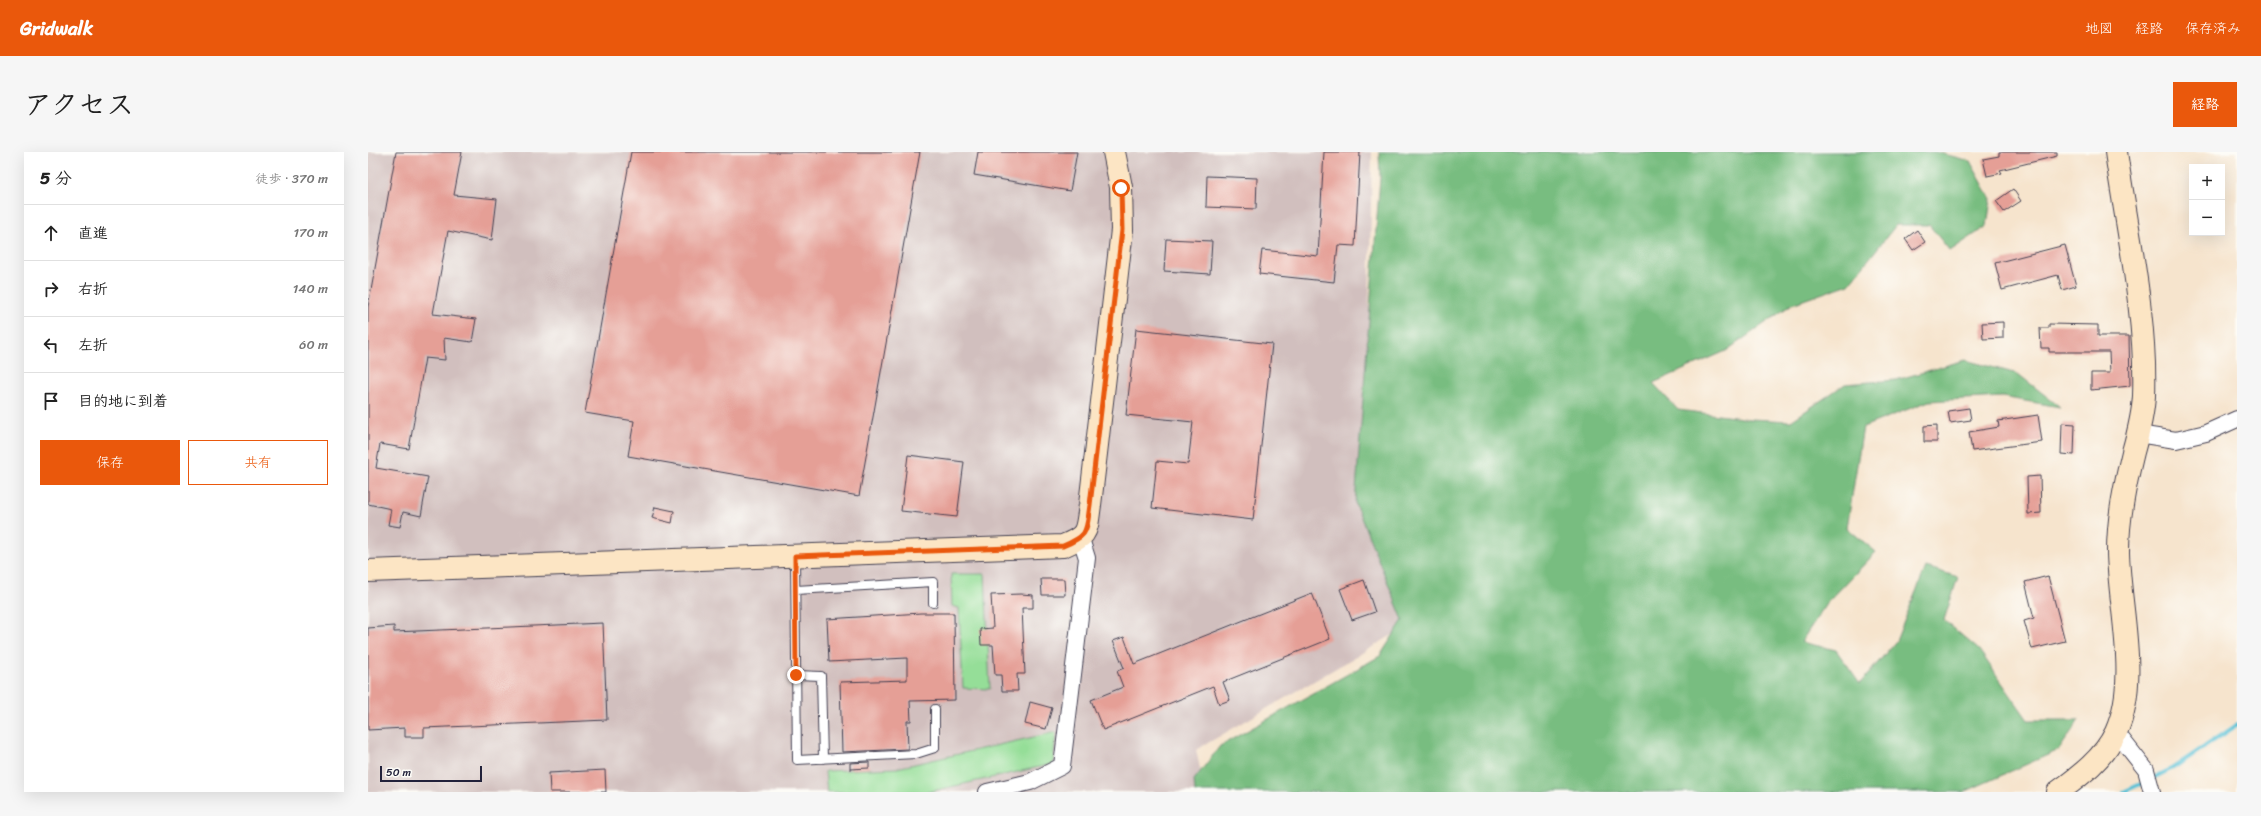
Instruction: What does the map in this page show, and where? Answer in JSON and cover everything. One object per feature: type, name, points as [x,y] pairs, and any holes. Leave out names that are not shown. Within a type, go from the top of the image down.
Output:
[{"type":"street","points":[[368,571],[1063,546],[1081,539],[1087,528],[1122,230],[1121,188],[1114,152]]},
{"type":"street","points":[[2058,792],[2091,766],[2109,744],[2116,732],[2127,678],[2127,653],[2119,574],[2120,520],[2125,487],[2138,434],[2144,398],[2144,364],[2139,305],[2116,152]]},
{"type":"street","points":[[2138,434],[2176,440],[2206,433],[2237,419]]},
{"type":"street","points":[[987,792],[1030,782],[1062,766],[1087,558],[1081,539]]},
{"type":"street","points":[[2116,732],[2146,770],[2152,792]]},
{"type":"lane","points":[[795,556],[797,760],[916,754],[935,748],[935,709]]},
{"type":"lane","points":[[796,590],[933,582],[933,603]]},
{"type":"lane","points":[[796,675],[821,676],[822,759]]},
{"type":"shaded area","points":[[368,152],[1372,152],[1365,522],[1413,623],[1196,750],[1205,792],[368,792]]},
{"type":"green space","points":[[1379,152],[1936,152],[1970,161],[1991,199],[1987,226],[1950,251],[1929,225],[1896,225],[1849,284],[1792,304],[1726,351],[1653,383],[1678,410],[1750,419],[1791,421],[1845,384],[1896,380],[1965,360],[2018,374],[2060,407],[2002,397],[1929,401],[1863,427],[1847,528],[1876,552],[1826,604],[1801,642],[1836,650],[1860,684],[1896,641],[1926,567],[1958,577],[1944,620],[1979,650],[2028,720],[2079,720],[2059,750],[1964,792],[1195,792],[1194,780],[1220,746],[1380,656],[1403,620],[1355,503],[1380,178]]},
{"type":"green space","points":[[951,574],[985,574],[990,689],[963,688],[959,608],[952,606]]},
{"type":"green space","points":[[1056,732],[1053,764],[928,792],[827,792],[825,771],[897,768]]},
{"type":"building","points":[[396,152],[462,152],[454,195],[497,199],[492,240],[448,231],[433,314],[476,319],[472,342],[444,338],[445,360],[425,358],[409,449],[380,444],[376,468],[428,477],[421,516],[403,512],[400,527],[388,525],[391,509],[368,504],[368,307]]},
{"type":"building","points":[[631,152],[920,152],[859,496],[628,456],[634,421],[585,413]]},
{"type":"building","points":[[978,152],[1077,152],[1070,191],[974,175]]},
{"type":"building","points":[[1324,152],[1360,152],[1355,246],[1338,245],[1334,282],[1259,274],[1262,250],[1318,256]]},
{"type":"building","points":[[1999,152],[2057,152],[2057,156],[2000,170],[2002,173],[1987,176],[1983,159],[1999,156]]},
{"type":"building","points":[[1207,176],[1257,178],[1256,209],[1206,207]]},
{"type":"building","points":[[2013,189],[2021,201],[2004,212],[1996,201]]},
{"type":"building","points":[[1917,230],[1925,242],[1913,250],[1905,239]]},
{"type":"building","points":[[1166,239],[1212,241],[1210,274],[1164,271]]},
{"type":"building","points":[[2065,245],[2076,286],[2062,290],[2058,275],[2002,290],[1995,263]]},
{"type":"building","points":[[2003,322],[2003,338],[1983,339],[1982,323]]},
{"type":"building","points":[[2049,324],[2098,325],[2098,336],[2129,336],[2130,386],[2091,390],[2091,373],[2110,373],[2109,352],[2049,352],[2049,348],[2041,348],[2040,328],[2049,328]]},
{"type":"building","points":[[1136,329],[1272,344],[1253,520],[1152,508],[1157,461],[1188,464],[1193,422],[1126,415]]},
{"type":"building","points":[[1969,408],[1971,420],[1950,423],[1948,411]]},
{"type":"building","points":[[2038,415],[2042,442],[1972,451],[1969,432],[1999,427],[1998,421]]},
{"type":"building","points":[[2062,423],[2075,424],[2074,455],[2061,454]]},
{"type":"building","points":[[1937,425],[1937,442],[1924,442],[1924,426]]},
{"type":"building","points":[[908,455],[964,462],[957,517],[901,511]]},
{"type":"building","points":[[2040,476],[2041,513],[2028,514],[2027,477]]},
{"type":"building","points":[[655,507],[674,511],[672,523],[652,518]]},
{"type":"building","points":[[2048,576],[2065,641],[2032,649],[2024,621],[2034,618],[2025,582]]},
{"type":"building","points":[[1041,579],[1064,579],[1065,595],[1042,595]]},
{"type":"building","points":[[1364,580],[1375,612],[1352,620],[1340,589]]},
{"type":"building","points":[[1312,593],[1330,639],[1223,682],[1230,700],[1219,704],[1213,686],[1103,730],[1091,700],[1123,687],[1117,671],[1124,668],[1113,641],[1124,637],[1134,664]]},
{"type":"building","points":[[991,595],[1033,595],[1033,608],[1022,608],[1025,674],[1017,674],[1018,691],[1002,691],[1001,675],[995,675],[993,645],[981,645],[980,629],[993,628]]},
{"type":"building","points":[[921,613],[954,613],[955,700],[910,701],[911,721],[907,721],[908,749],[842,752],[840,682],[907,680],[907,658],[829,662],[827,619]]},
{"type":"building","points":[[603,623],[607,720],[424,728],[424,737],[405,737],[405,728],[368,730],[368,628],[394,626],[394,632]]},
{"type":"building","points":[[1030,702],[1052,708],[1046,729],[1025,724]]},
{"type":"building","points":[[869,762],[869,768],[850,769],[850,763]]},
{"type":"building","points":[[605,770],[606,792],[550,792],[549,773]]},
{"type":"waterway","points":[[2153,778],[2173,768],[2237,725]]},
{"type":"waterway","points":[[2123,792],[2145,782]]},
{"type":"route","points":[[796,675],[795,556],[1063,546],[1081,539],[1087,528],[1122,230],[1121,188]]}]
